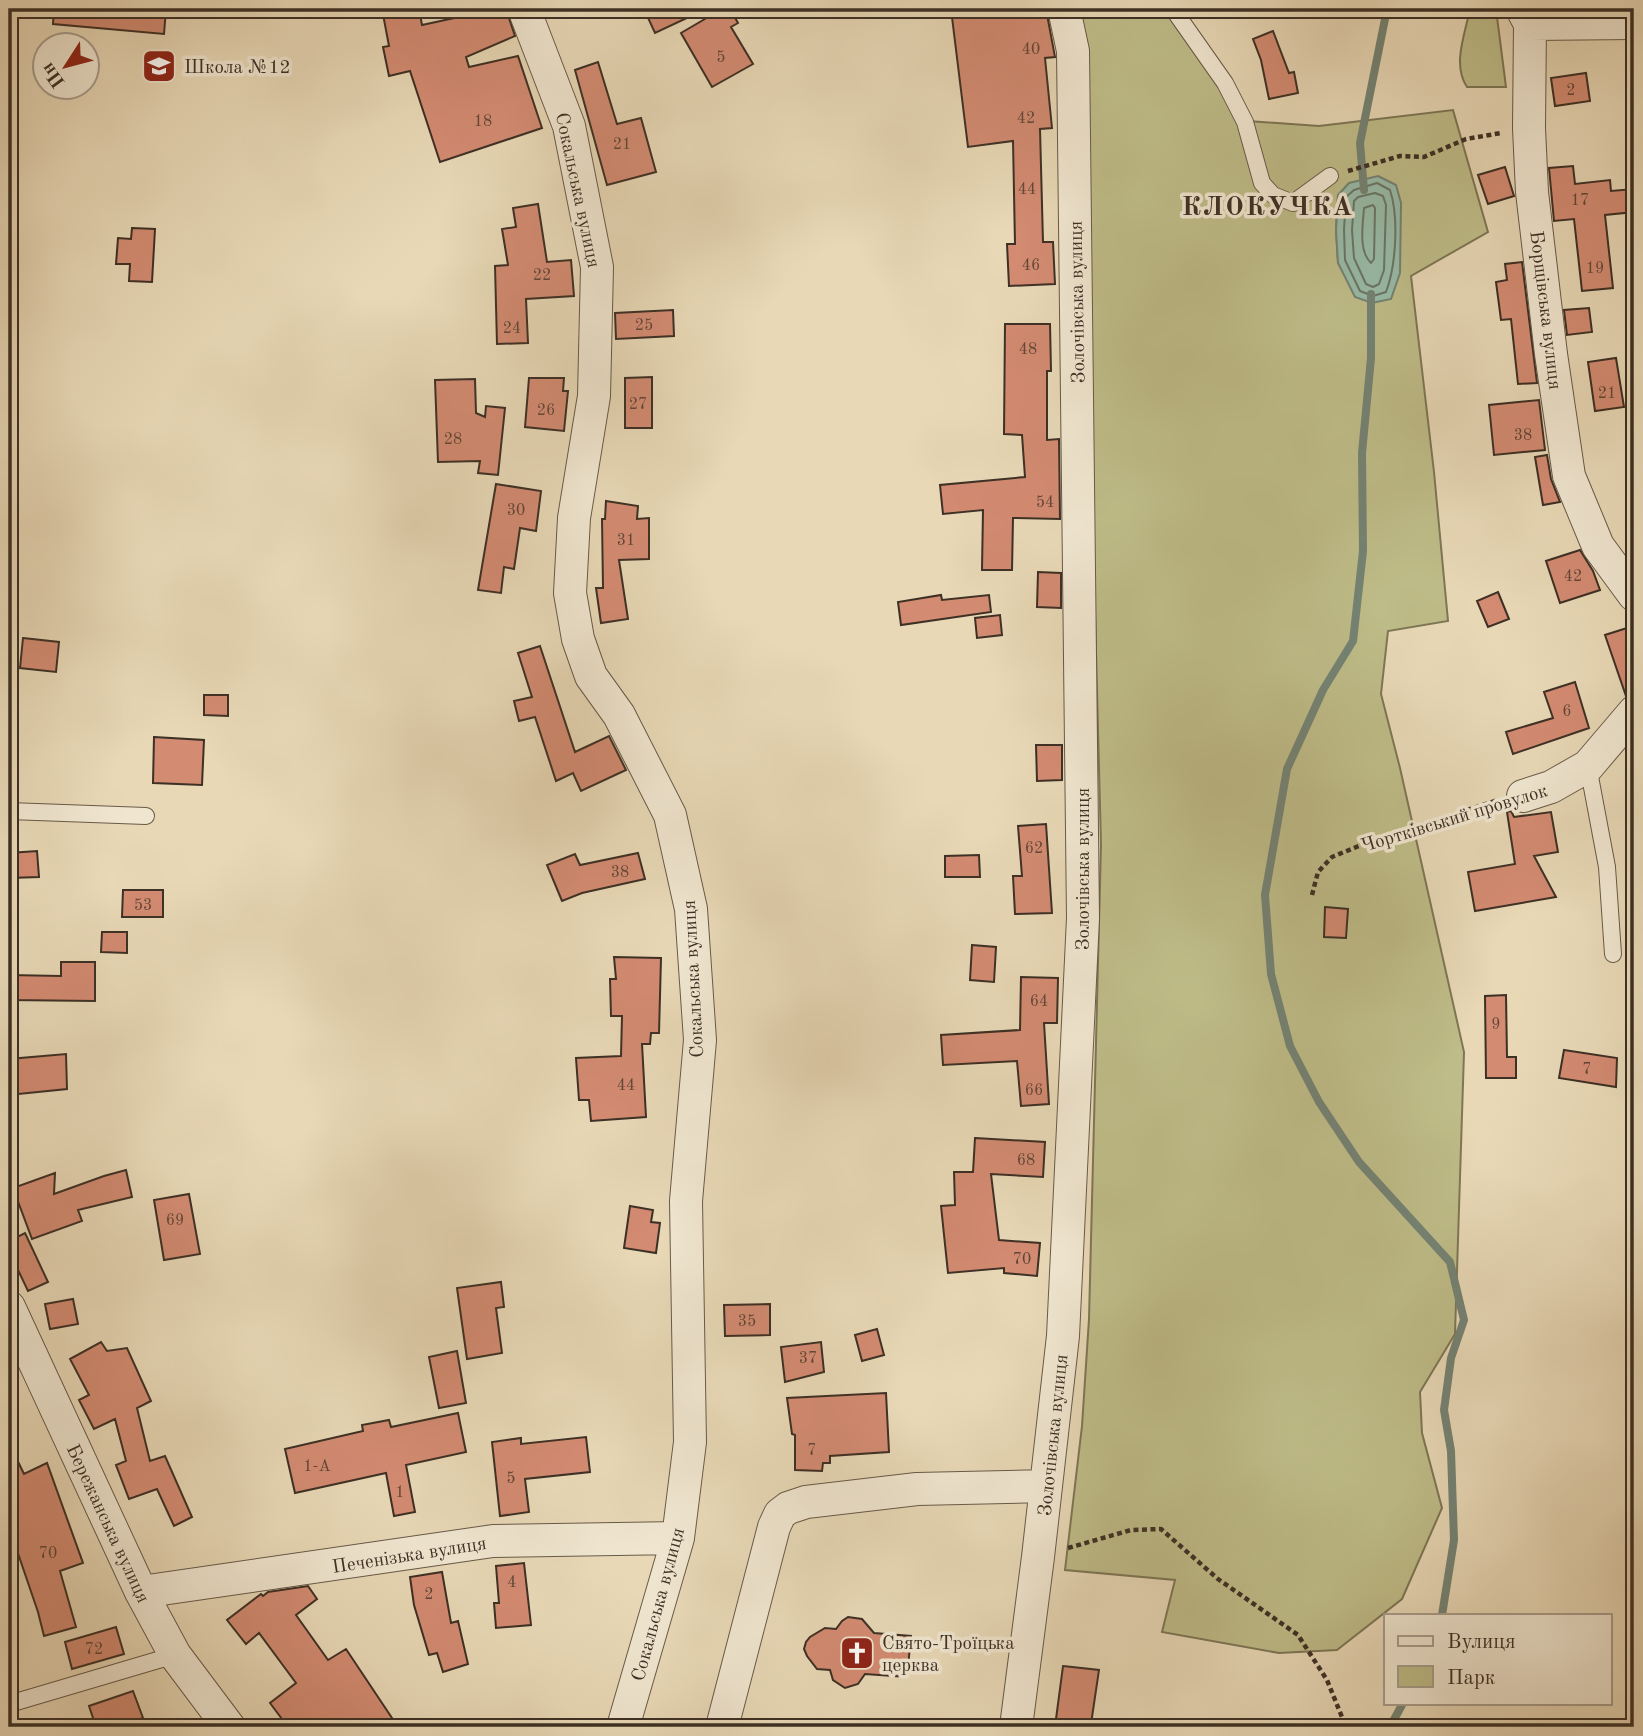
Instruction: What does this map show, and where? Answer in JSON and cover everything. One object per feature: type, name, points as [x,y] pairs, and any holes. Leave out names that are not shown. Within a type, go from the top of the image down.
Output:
[{"type":"street","name":"Сокальська вулиця","points":[[524,9],[569,126],[597,267],[594,396],[574,518],[570,593],[578,639],[591,676],[619,715],[670,815],[691,909],[699,1040],[686,1201],[690,1442],[678,1538],[623,1727]]},
{"type":"street","name":"Золочівська вулиця","points":[[1016,1727],[1063,1336],[1083,918],[1073,51],[1064,9]]},
{"type":"street","points":[[1526,16],[1634,23]]},
{"type":"street","name":"Борщівська вулиця","points":[[1526,16],[1532,192],[1569,476],[1598,546],[1634,595]]},
{"type":"street","name":"Чортківський провулок","points":[[1523,796],[1551,787],[1588,766],[1634,712]]},
{"type":"street","name":"Бережанська вулиця","points":[[9,1307],[141,1592],[175,1655],[229,1727]]},
{"type":"street","points":[[722,1727],[774,1527],[780,1514],[788,1508],[806,1502],[917,1489],[1046,1486]]},
{"type":"street","name":"Печенізька вулиця","points":[[141,1592],[493,1541],[678,1538]]},
{"type":"lane","points":[[1173,9],[1225,83],[1245,122],[1262,183],[1273,195],[1293,203],[1331,176]]},
{"type":"lane","points":[[1588,766],[1607,867],[1613,954]]},
{"type":"lane","points":[[9,811],[146,816]]},
{"type":"lane","points":[[9,1704],[175,1655]]},
{"type":"path","points":[[1331,176],[1400,156],[1424,156],[1466,139],[1529,128]]},
{"type":"path","name":"Чортківський провулок","points":[[1312,895],[1318,872],[1332,857],[1366,843],[1504,798],[1523,796]]},
{"type":"path","points":[[1038,1557],[1131,1530],[1161,1529],[1217,1579],[1298,1635],[1326,1680],[1346,1727]]},
{"type":"green space","points":[[1068,9],[1178,9],[1248,121],[1319,126],[1453,110],[1488,232],[1411,276],[1448,621],[1388,631],[1381,694],[1464,1052],[1455,1334],[1420,1392],[1422,1433],[1442,1508],[1402,1599],[1337,1650],[1279,1653],[1162,1632],[1175,1580],[1065,1570],[1082,1426],[1089,1319],[1101,845],[1092,498]],"holes":[[[1338,195],[1347,278],[1338,263]]]},
{"type":"green space","points":[[1470,9],[1496,9],[1506,87],[1467,87],[1460,69],[1460,59]]},
{"type":"water","points":[[1378,176],[1396,185],[1401,203],[1400,273],[1391,299],[1372,303],[1355,297],[1338,263],[1336,230],[1338,195],[1349,183]]},
{"type":"building","points":[[54,9],[166,9],[164,34],[53,24]]},
{"type":"building","points":[[382,9],[419,9],[422,25],[468,15],[465,9],[506,9],[515,36],[466,57],[469,67],[518,56],[542,128],[440,162],[410,71],[389,76],[383,47],[389,46]]},
{"type":"building","points":[[644,9],[706,9],[655,33]]},
{"type":"building","points":[[722,9],[730,9],[738,23],[731,27],[753,64],[712,87],[681,33]]},
{"type":"building","points":[[951,9],[1046,9],[1055,57],[1045,58],[1052,128],[1040,129],[1043,242],[1053,242],[1055,284],[1009,286],[1007,244],[1015,244],[1013,141],[968,147]]},
{"type":"building","points":[[1273,31],[1289,73],[1294,72],[1298,93],[1269,99],[1261,60],[1253,39]]},
{"type":"building","points":[[598,62],[617,124],[641,118],[656,172],[607,185],[575,70]]},
{"type":"building","points":[[1586,73],[1590,101],[1555,106],[1551,78]]},
{"type":"building","points":[[1573,166],[1575,184],[1610,180],[1611,191],[1634,189],[1634,212],[1605,215],[1613,288],[1582,291],[1574,219],[1554,221],[1549,168]]},
{"type":"building","points":[[1505,167],[1514,196],[1488,204],[1478,175]]},
{"type":"building","points":[[538,204],[547,262],[571,260],[574,296],[526,299],[528,343],[497,344],[495,266],[508,265],[502,229],[516,227],[513,208]]},
{"type":"building","points":[[132,228],[155,229],[152,282],[129,281],[130,264],[116,264],[118,238],[131,239]]},
{"type":"building","points":[[1522,262],[1537,383],[1518,384],[1511,319],[1501,320],[1496,282],[1507,280],[1505,264]]},
{"type":"building","points":[[1589,308],[1592,332],[1567,335],[1564,310]]},
{"type":"building","points":[[673,310],[674,336],[616,339],[615,313]]},
{"type":"building","points":[[1005,324],[1050,324],[1051,371],[1047,371],[1047,440],[1059,439],[1060,519],[1013,518],[1012,570],[982,570],[983,510],[943,514],[940,485],[1025,477],[1022,435],[1004,434]]},
{"type":"building","points":[[1616,358],[1624,407],[1595,411],[1588,362]]},
{"type":"building","points":[[652,377],[652,428],[625,428],[625,378]]},
{"type":"building","points":[[529,378],[564,378],[563,391],[568,391],[564,431],[525,427]]},
{"type":"building","points":[[475,379],[476,413],[485,417],[486,406],[505,408],[498,475],[478,473],[480,461],[438,462],[435,380]]},
{"type":"building","points":[[1539,400],[1545,450],[1494,455],[1489,405]]},
{"type":"building","points":[[1547,455],[1551,479],[1560,502],[1543,505],[1535,457]]},
{"type":"building","points":[[496,484],[541,491],[536,531],[520,528],[514,569],[504,567],[501,593],[478,590]]},
{"type":"building","points":[[606,501],[638,506],[637,519],[649,518],[649,559],[619,560],[628,619],[601,623],[596,588],[603,588],[602,519],[605,519]]},
{"type":"building","points":[[1580,550],[1593,571],[1600,590],[1560,603],[1546,561]]},
{"type":"building","points":[[1038,572],[1061,573],[1061,608],[1037,607]]},
{"type":"building","points":[[1498,592],[1509,619],[1488,627],[1477,601]]},
{"type":"building","points":[[941,595],[942,600],[989,595],[991,612],[901,625],[898,602]]},
{"type":"building","points":[[1000,615],[1002,635],[977,638],[975,618]]},
{"type":"building","points":[[1630,627],[1634,640],[1634,694],[1626,696],[1605,635]]},
{"type":"building","points":[[23,638],[59,642],[56,672],[20,668]]},
{"type":"building","points":[[540,646],[575,752],[609,736],[626,770],[581,791],[573,773],[556,781],[535,717],[519,721],[514,701],[532,697],[518,653]]},
{"type":"building","points":[[1575,682],[1589,728],[1513,754],[1506,732],[1553,718],[1544,692]]},
{"type":"building","points":[[204,695],[228,695],[228,716],[204,715]]},
{"type":"building","points":[[154,737],[204,740],[202,785],[153,783]]},
{"type":"building","points":[[1036,745],[1062,745],[1062,780],[1037,781]]},
{"type":"building","points":[[1511,811],[1514,817],[1551,812],[1558,852],[1534,856],[1556,897],[1475,911],[1468,872],[1515,864],[1507,812]]},
{"type":"building","points":[[1046,824],[1052,913],[1015,914],[1013,876],[1022,876],[1018,826]]},
{"type":"building","points":[[37,851],[39,877],[9,878],[9,853]]},
{"type":"building","points":[[638,853],[645,879],[582,893],[562,901],[547,865],[575,854],[580,865]]},
{"type":"building","points":[[979,855],[980,877],[945,877],[945,856]]},
{"type":"building","points":[[123,890],[163,890],[163,917],[122,917]]},
{"type":"building","points":[[1325,907],[1348,909],[1346,938],[1324,937]]},
{"type":"building","points":[[102,932],[127,932],[127,953],[101,952]]},
{"type":"building","points":[[972,945],[996,947],[994,982],[970,980]]},
{"type":"building","points":[[614,957],[661,958],[659,1033],[651,1033],[650,1044],[642,1044],[646,1117],[591,1121],[589,1100],[579,1100],[576,1058],[621,1056],[622,1016],[611,1016],[610,979],[616,979]]},
{"type":"building","points":[[61,962],[95,962],[95,1001],[9,1000],[9,975],[61,976]]},
{"type":"building","points":[[1021,977],[1058,978],[1057,1023],[1044,1023],[1049,1104],[1021,1106],[1017,1061],[943,1065],[941,1035],[1020,1030]]},
{"type":"building","points":[[1506,995],[1507,1057],[1516,1057],[1516,1078],[1486,1078],[1485,996]]},
{"type":"building","points":[[1564,1050],[1617,1058],[1616,1087],[1559,1078]]},
{"type":"building","points":[[66,1054],[67,1089],[9,1095],[9,1059]]},
{"type":"building","points":[[975,1138],[1045,1142],[1043,1177],[991,1174],[999,1240],[1040,1243],[1037,1276],[1004,1273],[1004,1268],[948,1273],[941,1206],[955,1205],[954,1172],[973,1172]]},
{"type":"building","points":[[126,1170],[132,1197],[78,1210],[82,1221],[32,1239],[13,1188],[55,1173],[54,1194]]},
{"type":"building","points":[[189,1194],[200,1254],[164,1260],[154,1200]]},
{"type":"building","points":[[630,1206],[653,1210],[651,1222],[660,1223],[656,1253],[624,1248]]},
{"type":"building","points":[[25,1233],[48,1282],[28,1291],[9,1251],[9,1241]]},
{"type":"building","points":[[501,1282],[504,1307],[496,1308],[502,1353],[467,1359],[457,1288]]},
{"type":"building","points":[[73,1299],[78,1324],[50,1329],[45,1304]]},
{"type":"building","points":[[770,1304],[770,1335],[725,1336],[724,1305]]},
{"type":"building","points":[[877,1329],[884,1355],[862,1361],[855,1335]]},
{"type":"building","points":[[101,1342],[107,1351],[127,1348],[151,1401],[137,1408],[150,1461],[165,1456],[192,1517],[174,1526],[157,1489],[129,1499],[116,1465],[126,1461],[115,1419],[94,1429],[79,1400],[89,1395],[70,1359]]},
{"type":"building","points":[[821,1342],[824,1372],[785,1382],[781,1347]]},
{"type":"building","points":[[457,1351],[466,1403],[439,1408],[429,1357]]},
{"type":"building","points":[[886,1393],[889,1452],[830,1456],[830,1463],[823,1463],[822,1471],[795,1470],[795,1435],[792,1434],[787,1398]]},
{"type":"building","points":[[458,1413],[466,1452],[406,1465],[415,1512],[394,1516],[386,1473],[295,1493],[285,1449],[363,1431],[362,1425],[389,1420],[391,1427]]},
{"type":"building","points":[[586,1437],[590,1472],[525,1479],[529,1512],[500,1516],[492,1442],[521,1438],[521,1444]]},
{"type":"building","points":[[9,1443],[24,1474],[47,1463],[83,1563],[60,1571],[76,1627],[44,1636],[9,1527]]},
{"type":"building","points":[[524,1563],[531,1625],[496,1628],[494,1603],[499,1603],[496,1566]]},
{"type":"building","points":[[442,1572],[451,1623],[458,1621],[468,1664],[443,1672],[437,1653],[429,1655],[414,1605],[410,1577]]},
{"type":"building","points":[[308,1586],[317,1599],[296,1615],[328,1660],[346,1649],[398,1727],[288,1727],[270,1703],[296,1683],[259,1633],[246,1644],[227,1620],[261,1594],[263,1596],[268,1592]]},
{"type":"building","name":"Свято-Троїцька церква","points":[[848,1617],[862,1619],[874,1633],[911,1636],[907,1677],[865,1674],[858,1684],[845,1688],[833,1680],[830,1670],[817,1669],[804,1649],[806,1642],[825,1628],[836,1629]]},
{"type":"building","points":[[116,1627],[124,1654],[72,1669],[65,1642]]},
{"type":"building","points":[[1063,1666],[1099,1670],[1091,1724],[1056,1719]]},
{"type":"building","points":[[133,1691],[143,1718],[117,1727],[96,1727],[89,1706]]},
{"type":"waterway","points":[[1364,190],[1360,143],[1387,9]]},
{"type":"waterway","points":[[1371,294],[1371,358],[1362,453],[1363,551],[1353,641],[1323,690],[1287,769],[1265,895],[1271,974],[1290,1046],[1319,1102],[1359,1162],[1450,1262],[1464,1320],[1451,1358],[1444,1410],[1451,1451],[1454,1540],[1442,1614]]},
{"type":"waterway","points":[[1390,1727],[1402,1704]]},
{"type":"place","name":"Школа №12","points":[[159,66]]},
{"type":"place","name":"Свято-Троїцька церква","points":[[857,1653]]},
{"type":"district","name":"КЛОКУЧКА","points":[[1268,206]]}]
